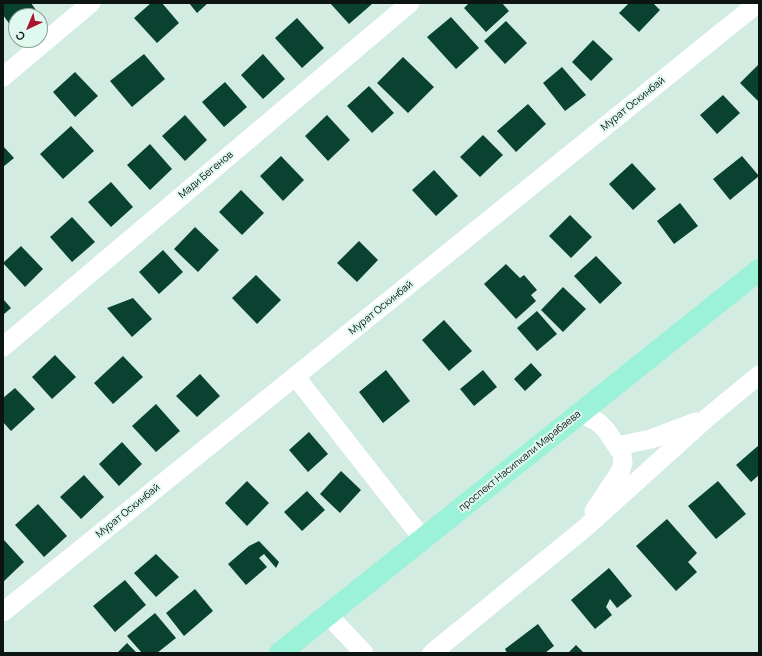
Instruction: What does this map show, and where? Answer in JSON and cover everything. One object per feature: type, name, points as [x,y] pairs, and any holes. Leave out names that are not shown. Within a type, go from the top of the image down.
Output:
[{"type":"main road","name":"проспект Насипкали Марабаева","points":[[280,653],[759,270]]},
{"type":"street","points":[[3,77],[91,3]]},
{"type":"street","name":"Мади Бегенов","points":[[3,347],[410,3]]},
{"type":"street","name":"Мурат Оскинбай","points":[[3,612],[758,3]]},
{"type":"street","points":[[432,653],[585,528],[708,417],[759,375]]},
{"type":"street","points":[[295,376],[423,539]]},
{"type":"street","points":[[580,413],[598,422],[622,454],[623,463],[620,472],[599,503],[585,528]]},
{"type":"street","points":[[617,446],[651,439],[708,417]]},
{"type":"street","points":[[328,615],[364,653]]},
{"type":"building","points":[[3,3],[31,3],[35,8],[8,8],[8,22],[3,15]]},
{"type":"building","points":[[151,3],[162,3],[179,23],[157,43],[134,18]]},
{"type":"building","points":[[189,3],[208,3],[197,13]]},
{"type":"building","points":[[330,3],[371,3],[372,4],[349,24]]},
{"type":"building","points":[[469,3],[502,3],[509,11],[486,32],[464,8]]},
{"type":"building","points":[[629,3],[653,3],[660,10],[639,32],[619,13]]},
{"type":"building","points":[[451,17],[479,48],[456,69],[427,37]]},
{"type":"building","points":[[297,18],[324,48],[302,68],[275,38]]},
{"type":"building","points":[[506,21],[527,43],[505,64],[484,41]]},
{"type":"building","points":[[593,40],[613,59],[591,81],[572,62]]},
{"type":"building","points":[[144,54],[165,79],[132,107],[110,81]]},
{"type":"building","points":[[263,54],[285,79],[263,99],[241,75]]},
{"type":"building","points":[[403,57],[434,87],[408,113],[377,83]]},
{"type":"building","points":[[759,64],[759,102],[740,83]]},
{"type":"building","points":[[562,67],[586,95],[565,111],[543,83]]},
{"type":"building","points":[[75,72],[98,96],[75,117],[53,92]]},
{"type":"building","points":[[225,82],[247,107],[224,127],[202,102]]},
{"type":"building","points":[[369,86],[394,113],[372,133],[347,106]]},
{"type":"building","points":[[723,95],[740,113],[717,134],[700,115]]},
{"type":"building","points":[[528,104],[546,124],[516,152],[497,131]]},
{"type":"building","points":[[185,115],[207,140],[185,161],[162,136]]},
{"type":"building","points":[[327,115],[350,140],[328,161],[305,136]]},
{"type":"building","points":[[71,126],[94,151],[63,179],[40,154]]},
{"type":"building","points":[[483,135],[503,155],[480,177],[460,157]]},
{"type":"building","points":[[150,144],[172,169],[150,190],[127,165]]},
{"type":"building","points":[[3,146],[14,158],[3,167]]},
{"type":"building","points":[[281,156],[304,180],[283,201],[260,176]]},
{"type":"building","points":[[742,156],[759,176],[730,200],[713,179]]},
{"type":"building","points":[[632,163],[656,189],[633,210],[609,184]]},
{"type":"building","points":[[434,170],[458,196],[436,216],[412,190]]},
{"type":"building","points":[[111,182],[133,207],[111,227],[88,202]]},
{"type":"building","points":[[241,190],[264,213],[242,235],[219,212]]},
{"type":"building","points":[[680,203],[698,226],[674,244],[657,221]]},
{"type":"building","points":[[570,215],[592,237],[571,258],[549,236]]},
{"type":"building","points":[[72,217],[95,242],[72,262],[50,237]]},
{"type":"building","points":[[195,227],[219,250],[198,272],[174,249]]},
{"type":"building","points":[[359,241],[378,260],[357,282],[337,263]]},
{"type":"building","points":[[21,246],[43,269],[25,287],[3,263]]},
{"type":"building","points":[[163,250],[183,272],[159,294],[139,272]]},
{"type":"building","points":[[596,256],[622,283],[600,304],[574,276]]},
{"type":"building","points":[[506,264],[520,278],[524,275],[537,290],[531,295],[536,301],[516,319],[484,284]]},
{"type":"building","points":[[256,275],[281,300],[257,324],[232,298]]},
{"type":"building","points":[[563,287],[586,309],[563,332],[541,310]]},
{"type":"building","points":[[133,298],[152,319],[132,337],[107,308]]},
{"type":"building","points":[[3,299],[11,308],[3,315]]},
{"type":"building","points":[[537,311],[557,334],[537,351],[517,328]]},
{"type":"building","points":[[444,320],[472,351],[449,371],[422,340]]},
{"type":"building","points":[[55,355],[76,377],[52,399],[32,377]]},
{"type":"building","points":[[123,356],[143,377],[113,404],[94,383]]},
{"type":"building","points":[[531,363],[542,375],[525,391],[514,379]]},
{"type":"building","points":[[386,370],[410,401],[383,423],[359,392]]},
{"type":"building","points":[[483,370],[497,387],[474,406],[460,389]]},
{"type":"building","points":[[200,374],[220,396],[197,417],[176,396]]},
{"type":"building","points":[[15,388],[35,409],[11,431],[3,422],[3,398]]},
{"type":"building","points":[[156,404],[180,431],[156,452],[132,426]]},
{"type":"building","points":[[309,432],[328,454],[308,472],[289,450]]},
{"type":"building","points":[[122,442],[142,464],[119,486],[99,464]]},
{"type":"building","points":[[759,445],[759,475],[751,482],[736,465]]},
{"type":"building","points":[[341,471],[361,490],[340,513],[320,494]]},
{"type":"building","points":[[84,475],[104,497],[81,519],[60,497]]},
{"type":"building","points":[[247,481],[269,503],[247,526],[225,503]]},
{"type":"building","points":[[718,481],[746,514],[716,539],[688,506]]},
{"type":"building","points":[[307,491],[325,510],[302,531],[284,512]]},
{"type":"building","points":[[38,504],[67,536],[44,557],[15,525]]},
{"type":"building","points":[[667,519],[697,553],[688,562],[697,572],[676,591],[636,546]]},
{"type":"building","points":[[4,540],[24,562],[3,582],[3,541]]},
{"type":"building","points":[[259,541],[279,562],[276,568],[264,554],[259,558],[267,567],[246,585],[228,564],[249,546]]},
{"type":"building","points":[[156,554],[179,577],[156,597],[134,573]]},
{"type":"building","points":[[609,568],[632,596],[617,608],[610,599],[606,607],[612,615],[595,629],[571,600]]},
{"type":"building","points":[[125,580],[146,605],[115,632],[93,606]]},
{"type":"building","points":[[195,589],[213,611],[184,636],[166,613]]},
{"type":"building","points":[[155,613],[176,638],[157,653],[142,653],[127,636]]},
{"type":"building","points":[[538,624],[554,646],[545,653],[507,653],[505,649]]},
{"type":"building","points":[[127,643],[137,653],[117,653]]},
{"type":"building","points":[[576,645],[584,653],[568,653]]}]
